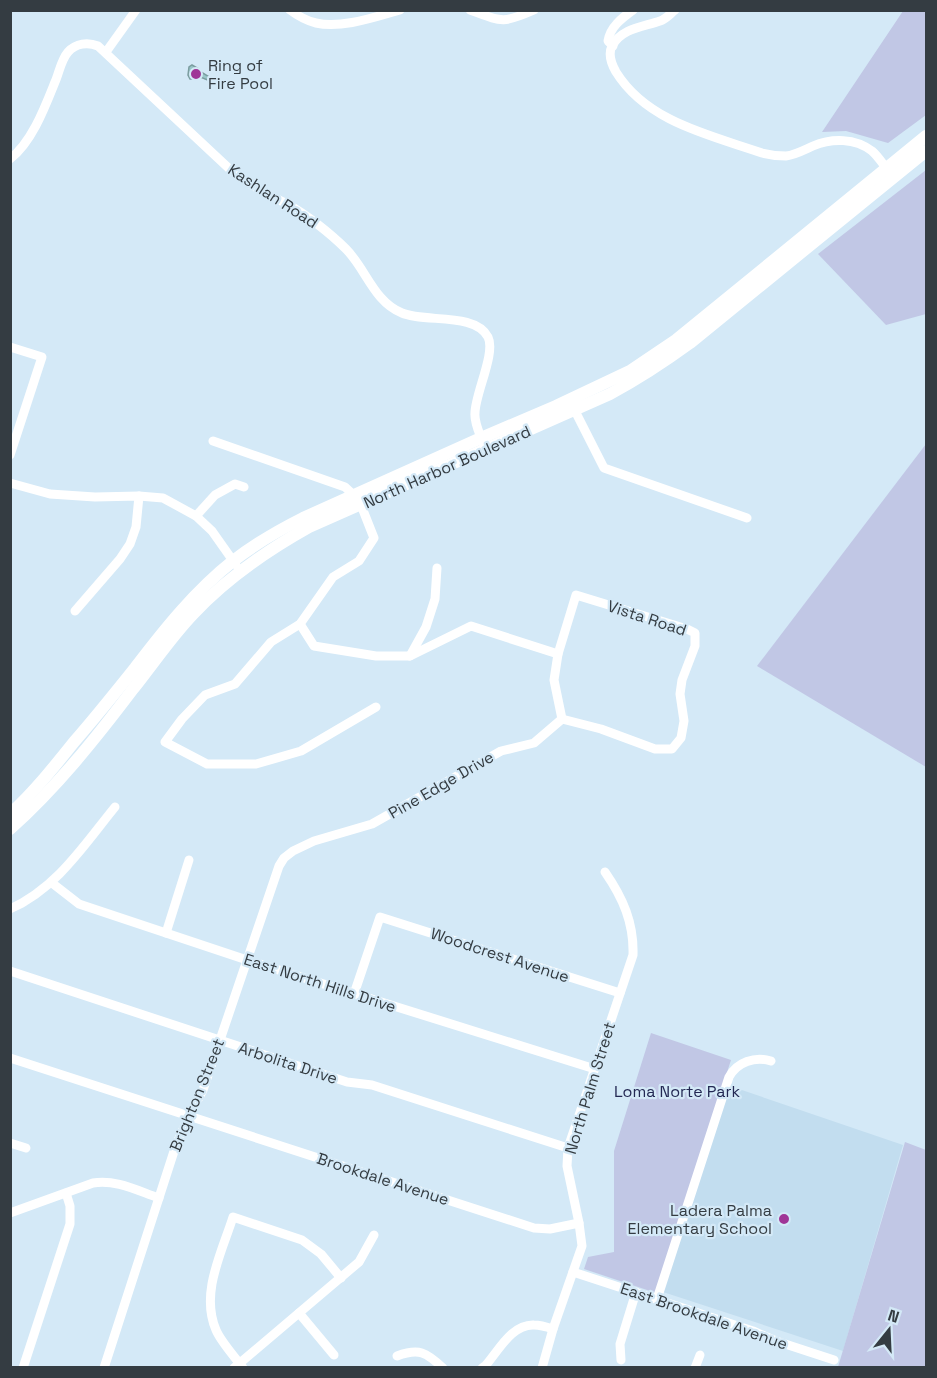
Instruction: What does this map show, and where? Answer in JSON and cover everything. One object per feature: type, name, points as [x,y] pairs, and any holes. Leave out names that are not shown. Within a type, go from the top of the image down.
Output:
[{"type":"main road","name":"North Harbor Boulevard","points":[[10,814],[25,801],[59,762],[185,606],[286,527],[358,500],[572,405],[610,394],[633,382],[673,356],[890,173],[927,136]]},
{"type":"main road","name":"North Harbor Boulevard","points":[[890,173],[927,151]]},
{"type":"main road","name":"North Harbor Boulevard","points":[[10,829],[33,808],[82,752],[192,615],[220,588],[237,566]]},
{"type":"street","points":[[10,159],[29,137],[69,52],[76,46],[86,44],[98,46],[105,52],[136,10]]},
{"type":"street","points":[[290,10],[310,21],[328,25],[358,21],[400,10]]},
{"type":"street","points":[[470,10],[494,20],[503,21],[534,10]]},
{"type":"street","points":[[612,46],[608,41],[610,32],[633,10]]},
{"type":"street","points":[[675,10],[662,20],[623,34],[612,46],[613,67],[621,79],[649,107],[682,125],[774,156],[788,156],[825,142],[839,140],[862,145],[872,151],[890,173]]},
{"type":"street","name":"Kashlan Road","points":[[105,52],[236,175],[260,191],[295,208],[338,241],[355,258],[376,292],[392,308],[413,317],[468,323],[485,332],[490,340],[490,351],[475,411],[475,421],[483,444]]},
{"type":"street","points":[[10,347],[42,357],[10,454]]},
{"type":"street","points":[[572,405],[604,468],[747,518]]},
{"type":"street","points":[[213,441],[345,487],[358,500],[375,538],[359,561],[333,577],[300,624],[271,642],[235,684],[205,695],[182,719],[165,742],[207,764],[256,764],[301,751],[376,707]]},
{"type":"street","points":[[10,483],[50,494],[163,498],[196,516],[212,531],[237,566]]},
{"type":"street","points":[[196,516],[215,495],[234,484],[244,487]]},
{"type":"street","points":[[75,611],[130,544],[136,527],[139,496]]},
{"type":"street","points":[[410,656],[426,627],[435,599],[437,568]]},
{"type":"street","name":"Vista Road","points":[[576,595],[694,633],[695,646],[682,680],[680,694],[684,721],[681,738],[672,749],[655,749],[601,729],[562,718],[554,680],[558,654],[576,595]]},
{"type":"street","points":[[300,624],[314,646],[376,656],[410,656],[471,626],[558,654]]},
{"type":"street","name":"Pine Edge Drive","points":[[314,841],[372,824],[501,751],[534,743],[562,718]]},
{"type":"street","points":[[10,909],[28,900],[52,883],[115,807]]},
{"type":"street","name":"Brighton Street","points":[[104,1368],[176,1145],[203,1090],[279,866],[284,858],[293,851],[314,841]]},
{"type":"street","points":[[166,933],[189,860]]},
{"type":"street","name":"North Palm Street","points":[[542,1368],[582,1246],[567,1167],[568,1148],[633,955],[627,910],[605,872]]},
{"type":"street","name":"East North Hills Drive","points":[[52,883],[79,904],[247,960],[595,1069]]},
{"type":"street","name":"Woodcrest Avenue","points":[[354,994],[380,917],[620,993]]},
{"type":"street","name":"Arbolita Drive","points":[[10,971],[347,1082],[372,1085],[568,1148]]},
{"type":"street","points":[[10,1058],[189,1116]]},
{"type":"street","points":[[657,1299],[729,1077],[740,1064],[762,1058],[771,1061]]},
{"type":"street","name":"Brookdale Avenue","points":[[189,1116],[534,1228],[550,1229],[579,1222]]},
{"type":"street","points":[[10,1143],[26,1148]]},
{"type":"street","points":[[10,1213],[103,1181],[114,1182],[159,1198]]},
{"type":"street","points":[[23,1368],[70,1224],[70,1206],[66,1193]]},
{"type":"street","points":[[341,1278],[321,1254],[302,1240],[233,1217],[210,1293],[210,1307],[216,1332],[239,1366],[299,1313],[341,1278],[359,1262],[374,1235]]},
{"type":"street","name":"East Brookdale Avenue","points":[[573,1272],[753,1330],[776,1341],[834,1360]]},
{"type":"street","points":[[621,1360],[620,1344],[636,1292]]},
{"type":"street","points":[[299,1313],[334,1354]]},
{"type":"street","points":[[482,1368],[520,1327],[532,1325],[553,1329]]},
{"type":"street","points":[[397,1356],[408,1352],[426,1353],[443,1368]]},
{"type":"street","points":[[695,1368],[700,1355]]},
{"type":"shaded area","name":"Ring of Fire Pool","points":[[192,65],[211,78],[210,81],[198,76],[190,79],[189,67]]},
{"type":"shaded area","name":"Ladera Palma Elementary School","points":[[730,1086],[903,1145],[843,1351],[663,1292]]},
{"type":"green space","points":[[903,11],[926,11],[926,115],[888,143],[846,131],[822,132]]},
{"type":"green space","points":[[926,170],[926,314],[886,325],[818,254]]},
{"type":"green space","points":[[926,444],[926,767],[757,666]]},
{"type":"green space","name":"Loma Norte Park","points":[[651,1033],[731,1060],[656,1293],[584,1269],[588,1257],[614,1252],[614,1151]]},
{"type":"green space","points":[[905,1142],[926,1150],[926,1367],[838,1367]]},
{"type":"place","name":"Ring of Fire Pool","points":[[196,74]]},
{"type":"place","name":"Ladera Palma Elementary School","points":[[784,1219]]}]
